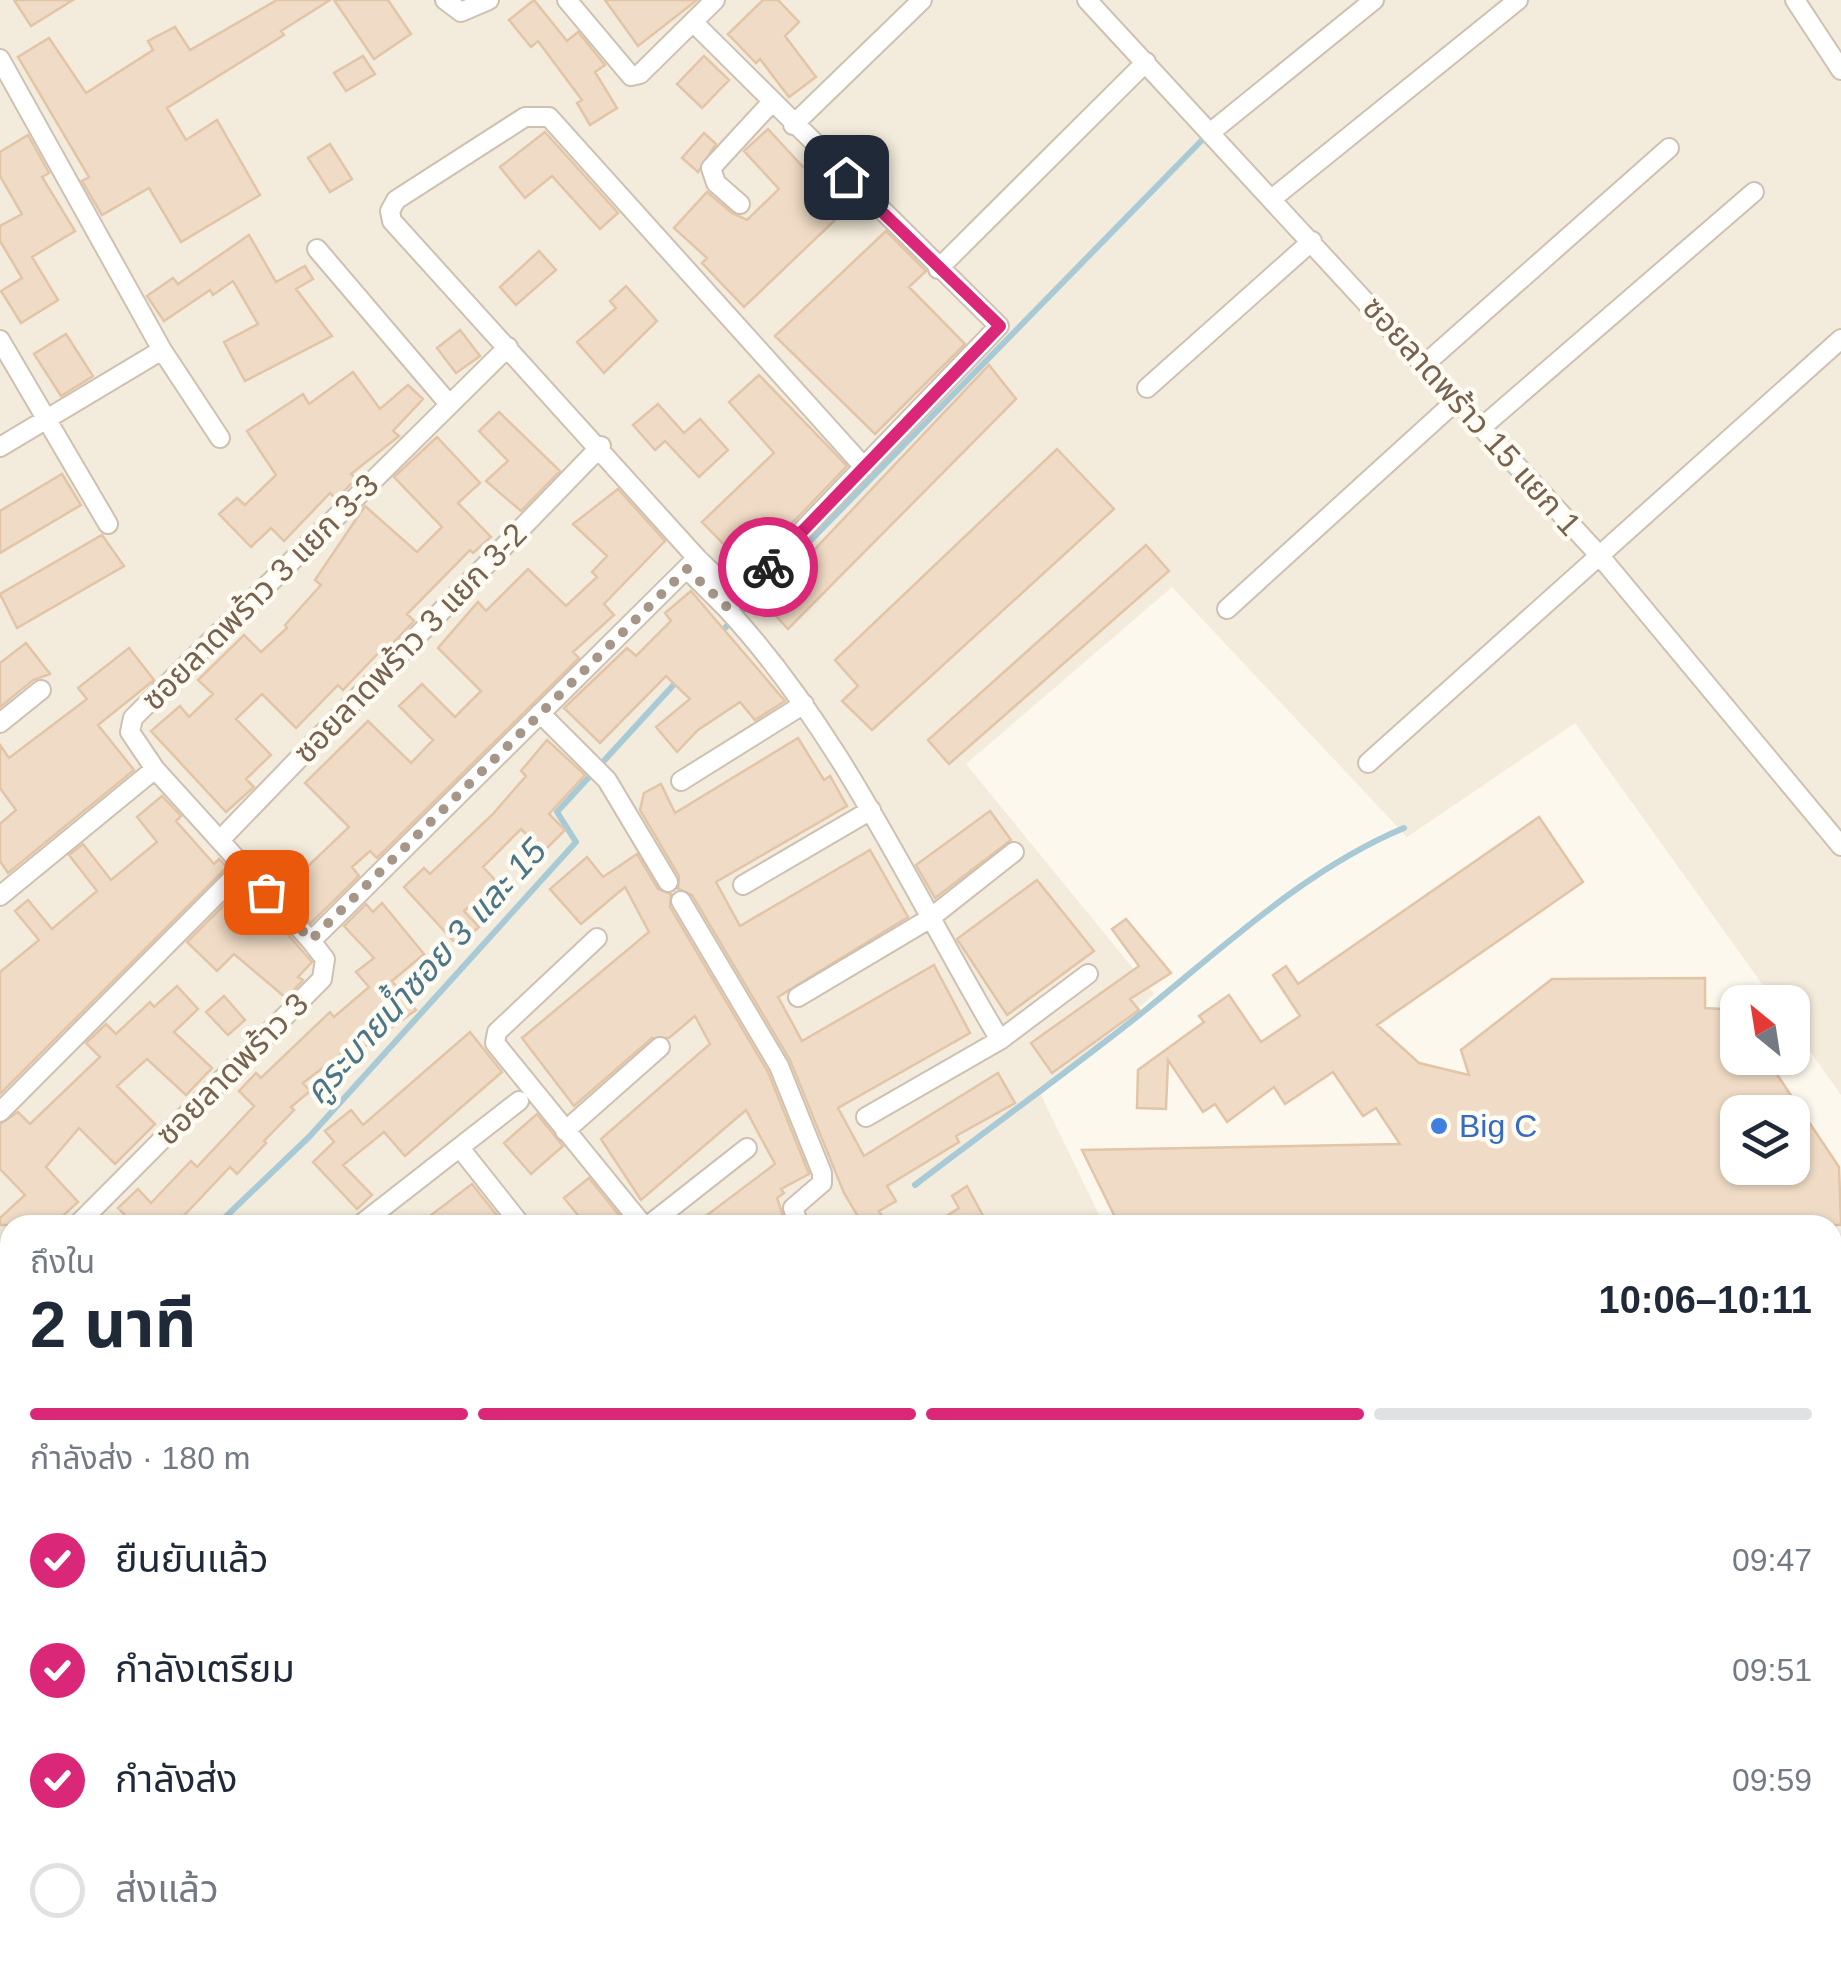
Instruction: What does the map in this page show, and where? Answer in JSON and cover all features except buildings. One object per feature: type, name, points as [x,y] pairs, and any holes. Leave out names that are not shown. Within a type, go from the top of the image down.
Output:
[{"type":"street","points":[[444,0],[460,12],[489,0]]},
{"type":"street","points":[[567,0],[631,76],[640,74],[715,0]]},
{"type":"street","points":[[793,124],[922,0]]},
{"type":"street","name":"ซอยลาดพร้าว 15 แยก 1","points":[[1087,0],[1599,556],[1841,846]]},
{"type":"street","points":[[1211,132],[1374,0]]},
{"type":"street","points":[[1273,198],[1518,0]]},
{"type":"street","points":[[1795,0],[1841,70]]},
{"type":"street","points":[[693,22],[938,269],[1000,326],[864,467],[735,611]]},
{"type":"street","points":[[0,59],[162,350],[220,438]]},
{"type":"street","points":[[938,269],[1146,62]]},
{"type":"street","points":[[740,204],[716,183],[711,168],[772,102]]},
{"type":"street","points":[[864,467],[549,117],[525,117],[408,190],[390,211],[392,220],[601,446],[692,563],[735,611],[804,704],[871,810],[928,920],[1000,1040]]},
{"type":"street","points":[[1425,364],[1670,148]]},
{"type":"street","points":[[1482,427],[1754,192]]},
{"type":"street","points":[[1147,388],[1312,241]]},
{"type":"street","points":[[317,248],[450,404]]},
{"type":"street","points":[[0,340],[108,524]]},
{"type":"street","points":[[1368,763],[1841,340]]},
{"type":"street","name":"ซอยลาดพร้าว 3 แยก 3-3","points":[[311,940],[155,769],[130,732],[143,706],[508,346]]},
{"type":"street","points":[[0,447],[162,350]]},
{"type":"street","points":[[1228,609],[1457,400]]},
{"type":"street","name":"ซอยลาดพร้าว 3 แยก 3-2","points":[[220,840],[601,446]]},
{"type":"street","points":[[311,940],[692,563]]},
{"type":"street","points":[[0,723],[42,690]]},
{"type":"street","points":[[681,781],[804,704]]},
{"type":"street","points":[[540,713],[597,768],[629,811],[668,882]]},
{"type":"street","points":[[0,896],[155,769]]},
{"type":"street","points":[[743,885],[871,810]]},
{"type":"street","points":[[798,996],[928,920],[1014,852]]},
{"type":"street","points":[[0,1112],[244,867]]},
{"type":"street","points":[[681,902],[779,1066],[822,1173],[822,1183],[793,1208],[795,1215]]},
{"type":"street","points":[[597,938],[497,1032],[499,1052],[637,1215]]},
{"type":"street","name":"ซอยลาดพร้าว 3","points":[[87,1215],[322,978],[325,960],[311,940]]},
{"type":"street","points":[[866,1117],[1000,1040],[1088,974]]},
{"type":"street","points":[[566,1131],[660,1047]]},
{"type":"street","points":[[373,1215],[519,1101]]},
{"type":"street","points":[[460,1148],[512,1215]]},
{"type":"street","points":[[659,1215],[746,1148]]},
{"type":"shaded area","points":[[0,0],[1841,0],[1841,1095],[1810,1051],[1810,985],[1763,985],[1575,723],[1407,837],[1172,587],[966,764],[1154,994],[1041,1095],[1099,1215],[0,1215]]},
{"type":"waterway","name":"คูระบายน้ำซอย 3 และ 15","points":[[720,633],[1205,137]]},
{"type":"waterway","name":"คูระบายน้ำซอย 3 และ 15","points":[[227,1215],[309,1137],[576,842],[557,812],[678,680]]},
{"type":"waterway","name":"คูระบายน้ำซอย 3 และ 15","points":[[915,1185],[1119,1031],[1302,885],[1404,828]]},
{"type":"way so far","points":[[266,892],[311,940],[687,569],[728,608],[768,567]]},
{"type":"place","name":"Big C","points":[[1439,1126]]},
{"type":"route","points":[[768,567],[1000,326],[846,177]]}]
